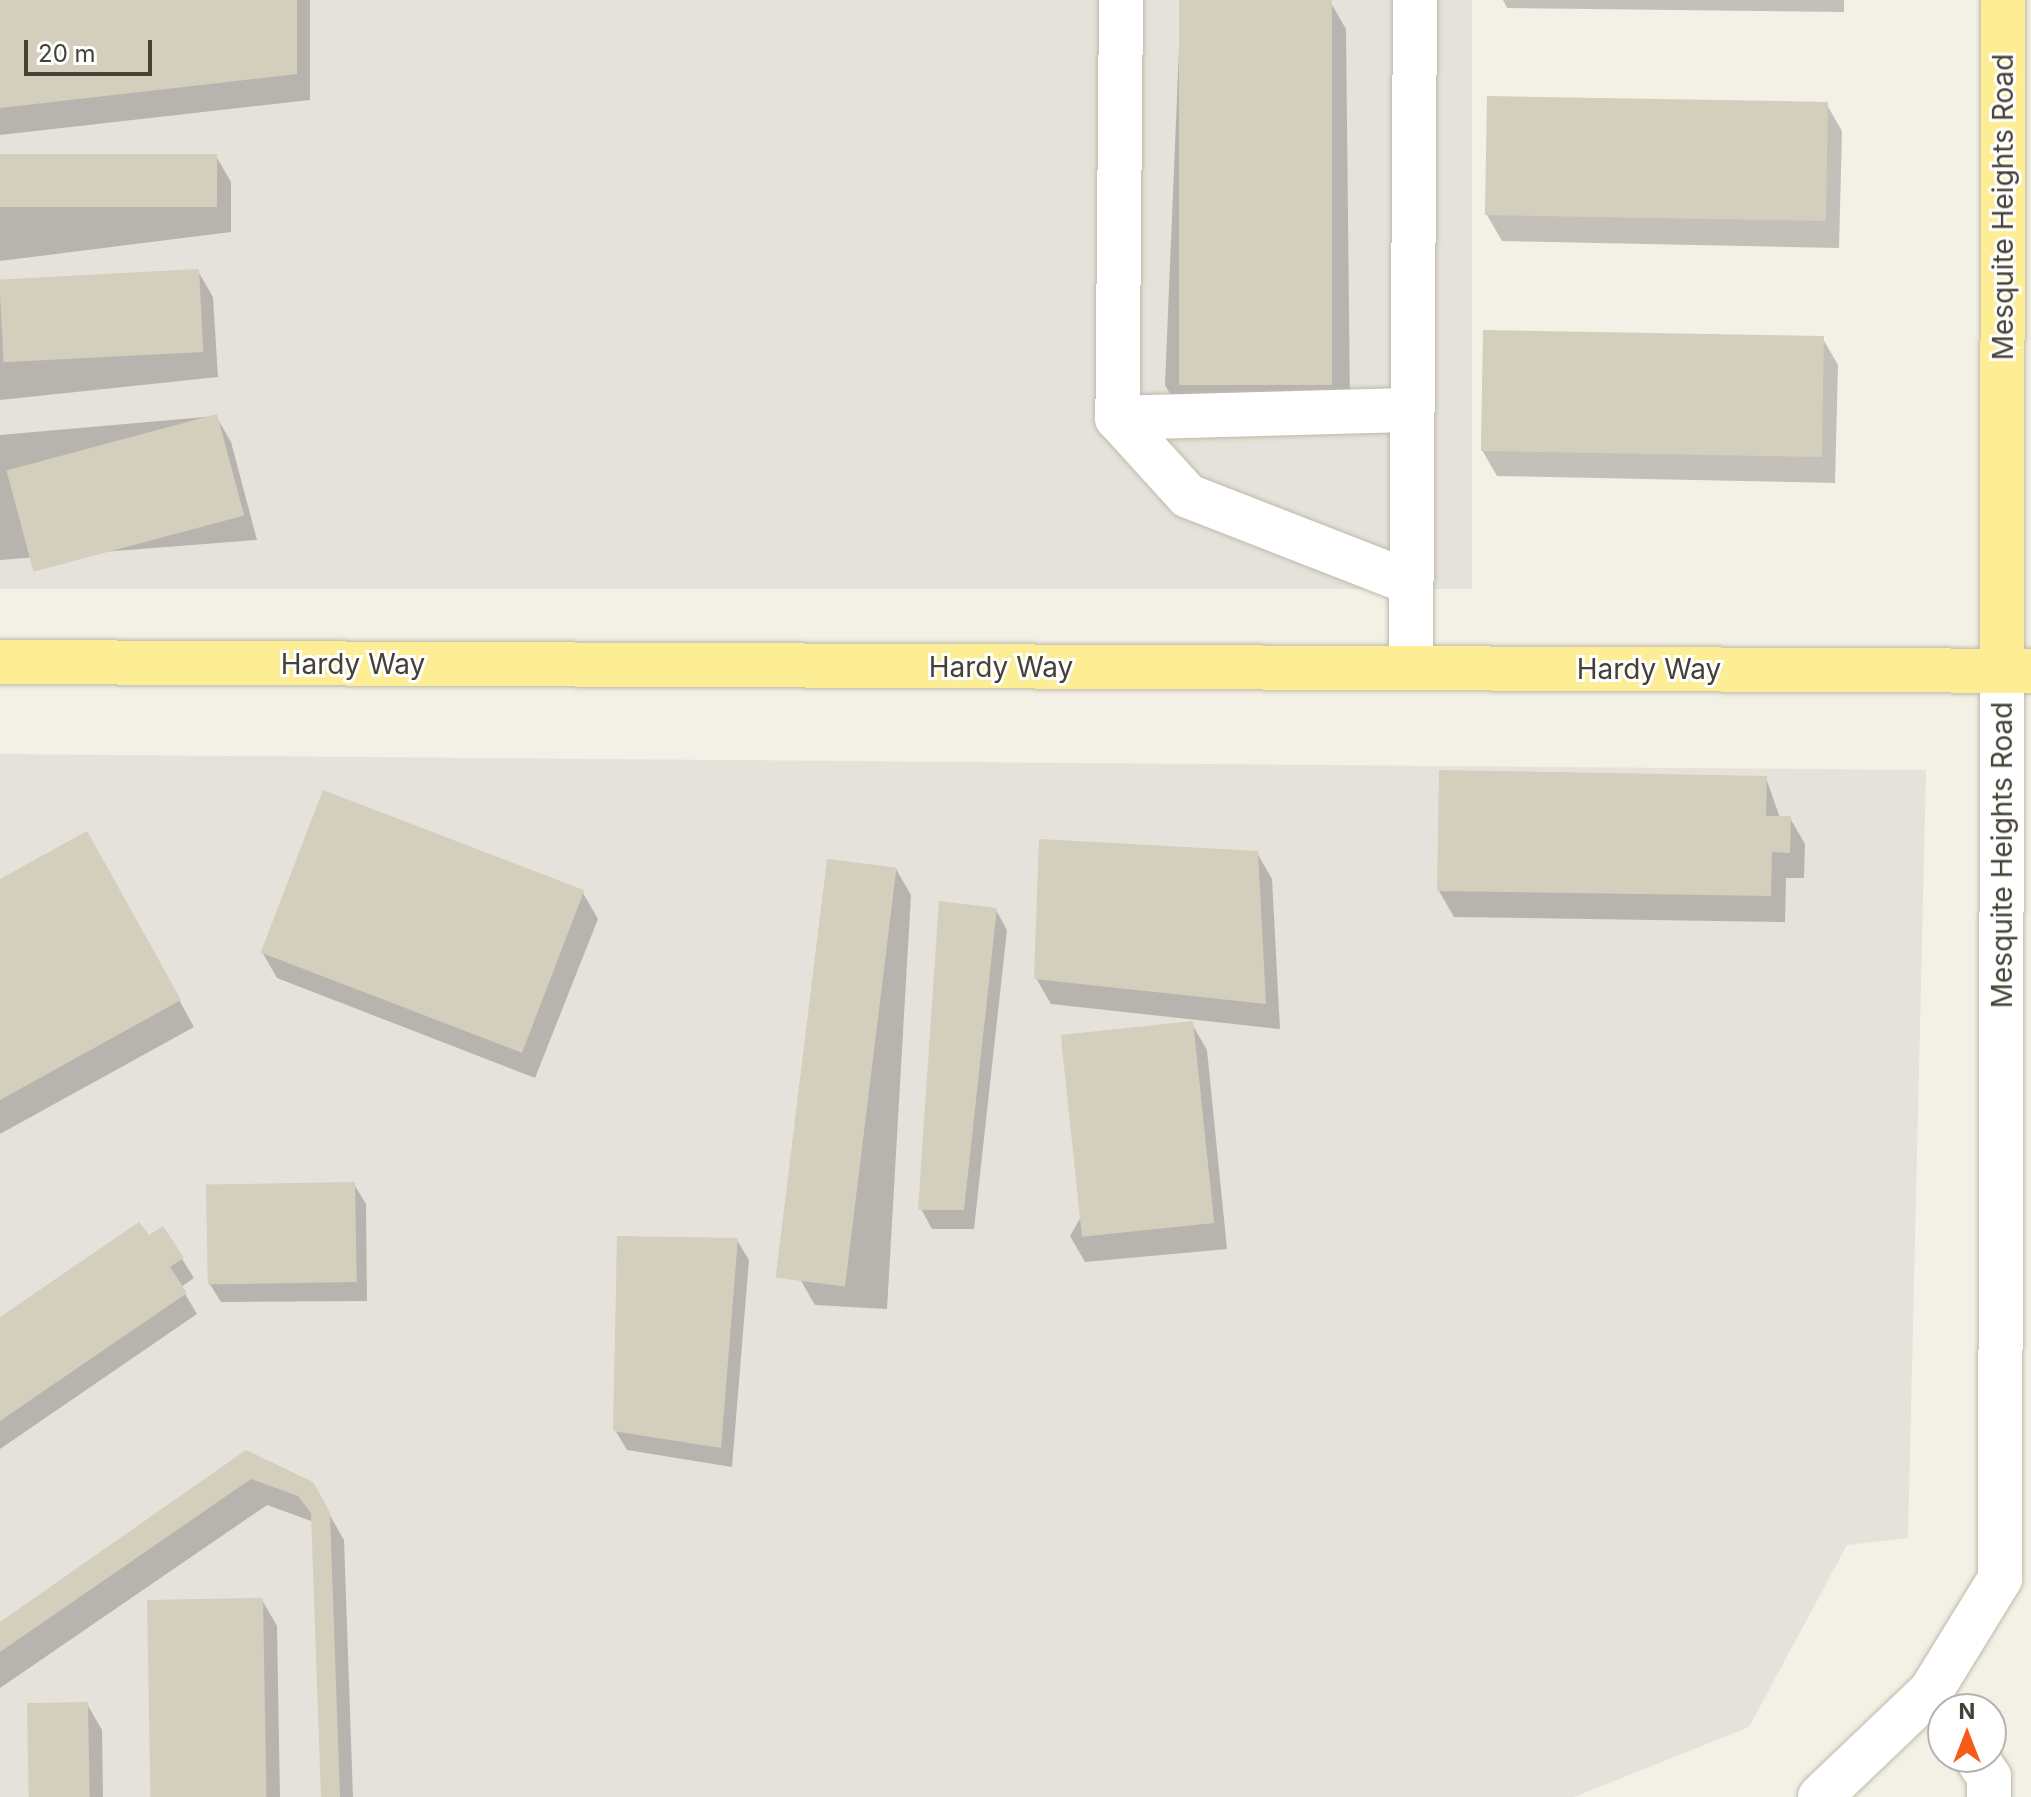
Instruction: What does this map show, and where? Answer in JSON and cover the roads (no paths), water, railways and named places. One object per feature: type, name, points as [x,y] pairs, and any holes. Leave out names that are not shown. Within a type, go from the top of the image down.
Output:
[{"type":"main road","name":"Mesquite Heights Road","points":[[2003,0],[2017,671]]},
{"type":"main road","name":"Hardy Way","points":[[0,662],[2017,671]]},
{"type":"street","points":[[1121,0],[1117,418],[1188,496],[1411,583]]},
{"type":"street","points":[[1411,668],[1415,0]]},
{"type":"street","points":[[1117,418],[1412,410]]},
{"type":"street","name":"Mesquite Heights Road","points":[[1942,1693],[2000,1579],[2017,671]]},
{"type":"street","name":"Mesquite Heights Road","points":[[1820,1797],[1927,1709]]},
{"type":"street","points":[[1986,1773],[1989,1797]]}]
